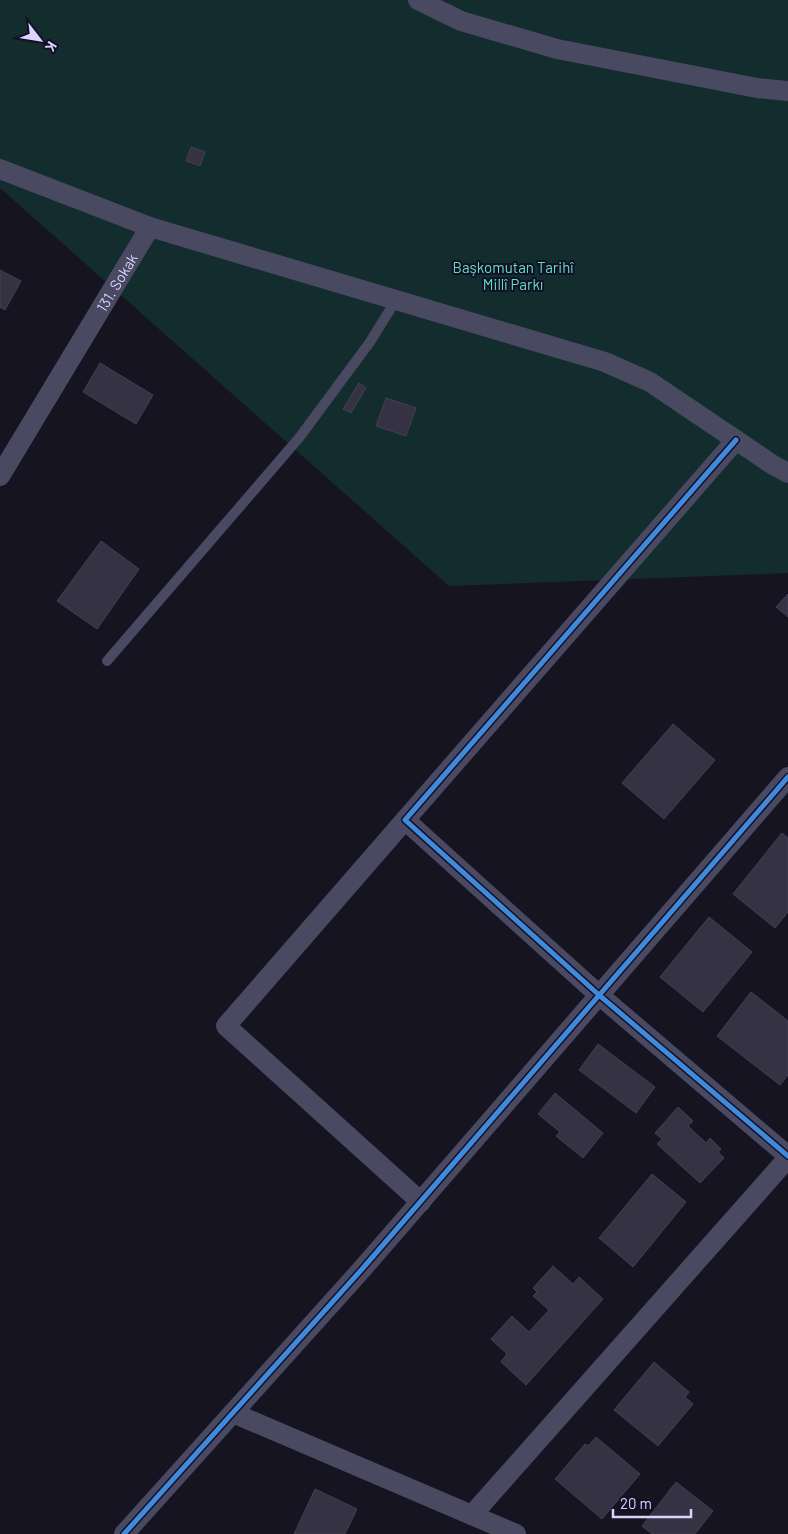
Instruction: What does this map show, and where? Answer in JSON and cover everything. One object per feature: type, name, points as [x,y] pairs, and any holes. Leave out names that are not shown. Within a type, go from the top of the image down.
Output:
[{"type":"street","points":[[418,0],[461,21],[557,49],[757,88],[788,91]]},
{"type":"street","points":[[0,169],[150,227],[605,362],[650,382],[774,466],[788,473]]},
{"type":"street","name":"131. Sokak","points":[[0,476],[150,227]]},
{"type":"street","points":[[421,1202],[226,1026],[736,440]]},
{"type":"street","points":[[124,1534],[421,1202],[599,995],[786,783]]},
{"type":"street","points":[[405,820],[599,995],[788,1157],[472,1515]]},
{"type":"street","points":[[233,1413],[516,1534]]},
{"type":"lane","points":[[108,661],[299,438],[370,342],[396,300]]},
{"type":"green space","name":"Başkomutan Tarihî Millî Parkı","points":[[0,0],[788,0],[788,573],[449,586],[0,188]]},
{"type":"building","points":[[191,147],[205,152],[200,166],[186,161]]},
{"type":"building","points":[[0,270],[21,281],[5,310],[0,307]]},
{"type":"building","points":[[100,363],[153,395],[136,424],[83,392]]},
{"type":"building","points":[[359,383],[366,388],[351,413],[343,409]]},
{"type":"building","points":[[386,398],[416,408],[406,436],[376,426]]},
{"type":"building","points":[[101,541],[139,569],[97,629],[57,601]]},
{"type":"building","points":[[788,594],[788,617],[776,607]]},
{"type":"building","points":[[673,724],[715,760],[664,819],[622,783]]},
{"type":"building","points":[[782,833],[788,838],[788,912],[775,928],[733,894]]},
{"type":"building","points":[[709,917],[752,952],[703,1012],[660,977]]},
{"type":"building","points":[[751,992],[788,1021],[788,1075],[780,1085],[717,1036]]},
{"type":"building","points":[[598,1044],[655,1087],[636,1113],[579,1070]]},
{"type":"building","points":[[555,1093],[603,1133],[583,1158],[556,1136],[560,1132],[538,1114]]},
{"type":"building","points":[[678,1107],[693,1121],[688,1126],[706,1143],[710,1138],[721,1149],[718,1152],[724,1158],[700,1183],[657,1144],[662,1139],[655,1133]]},
{"type":"building","points":[[652,1174],[686,1202],[633,1267],[599,1238]]},
{"type":"building","points":[[553,1266],[573,1284],[579,1277],[603,1299],[526,1385],[501,1362],[507,1354],[491,1339],[512,1316],[529,1332],[549,1310],[533,1296],[537,1292],[533,1288]]},
{"type":"building","points":[[654,1362],[689,1392],[685,1397],[693,1404],[658,1446],[614,1410]]},
{"type":"building","points":[[596,1437],[640,1474],[602,1519],[555,1479],[585,1444],[588,1446]]},
{"type":"building","points":[[676,1482],[713,1511],[695,1534],[652,1534],[642,1526]]},
{"type":"building","points":[[315,1489],[357,1509],[345,1534],[294,1534]]},
{"type":"cycle path","points":[[736,440],[405,820],[599,995],[788,1156]]},
{"type":"cycle path","points":[[124,1534],[363,1268],[788,777]]}]
